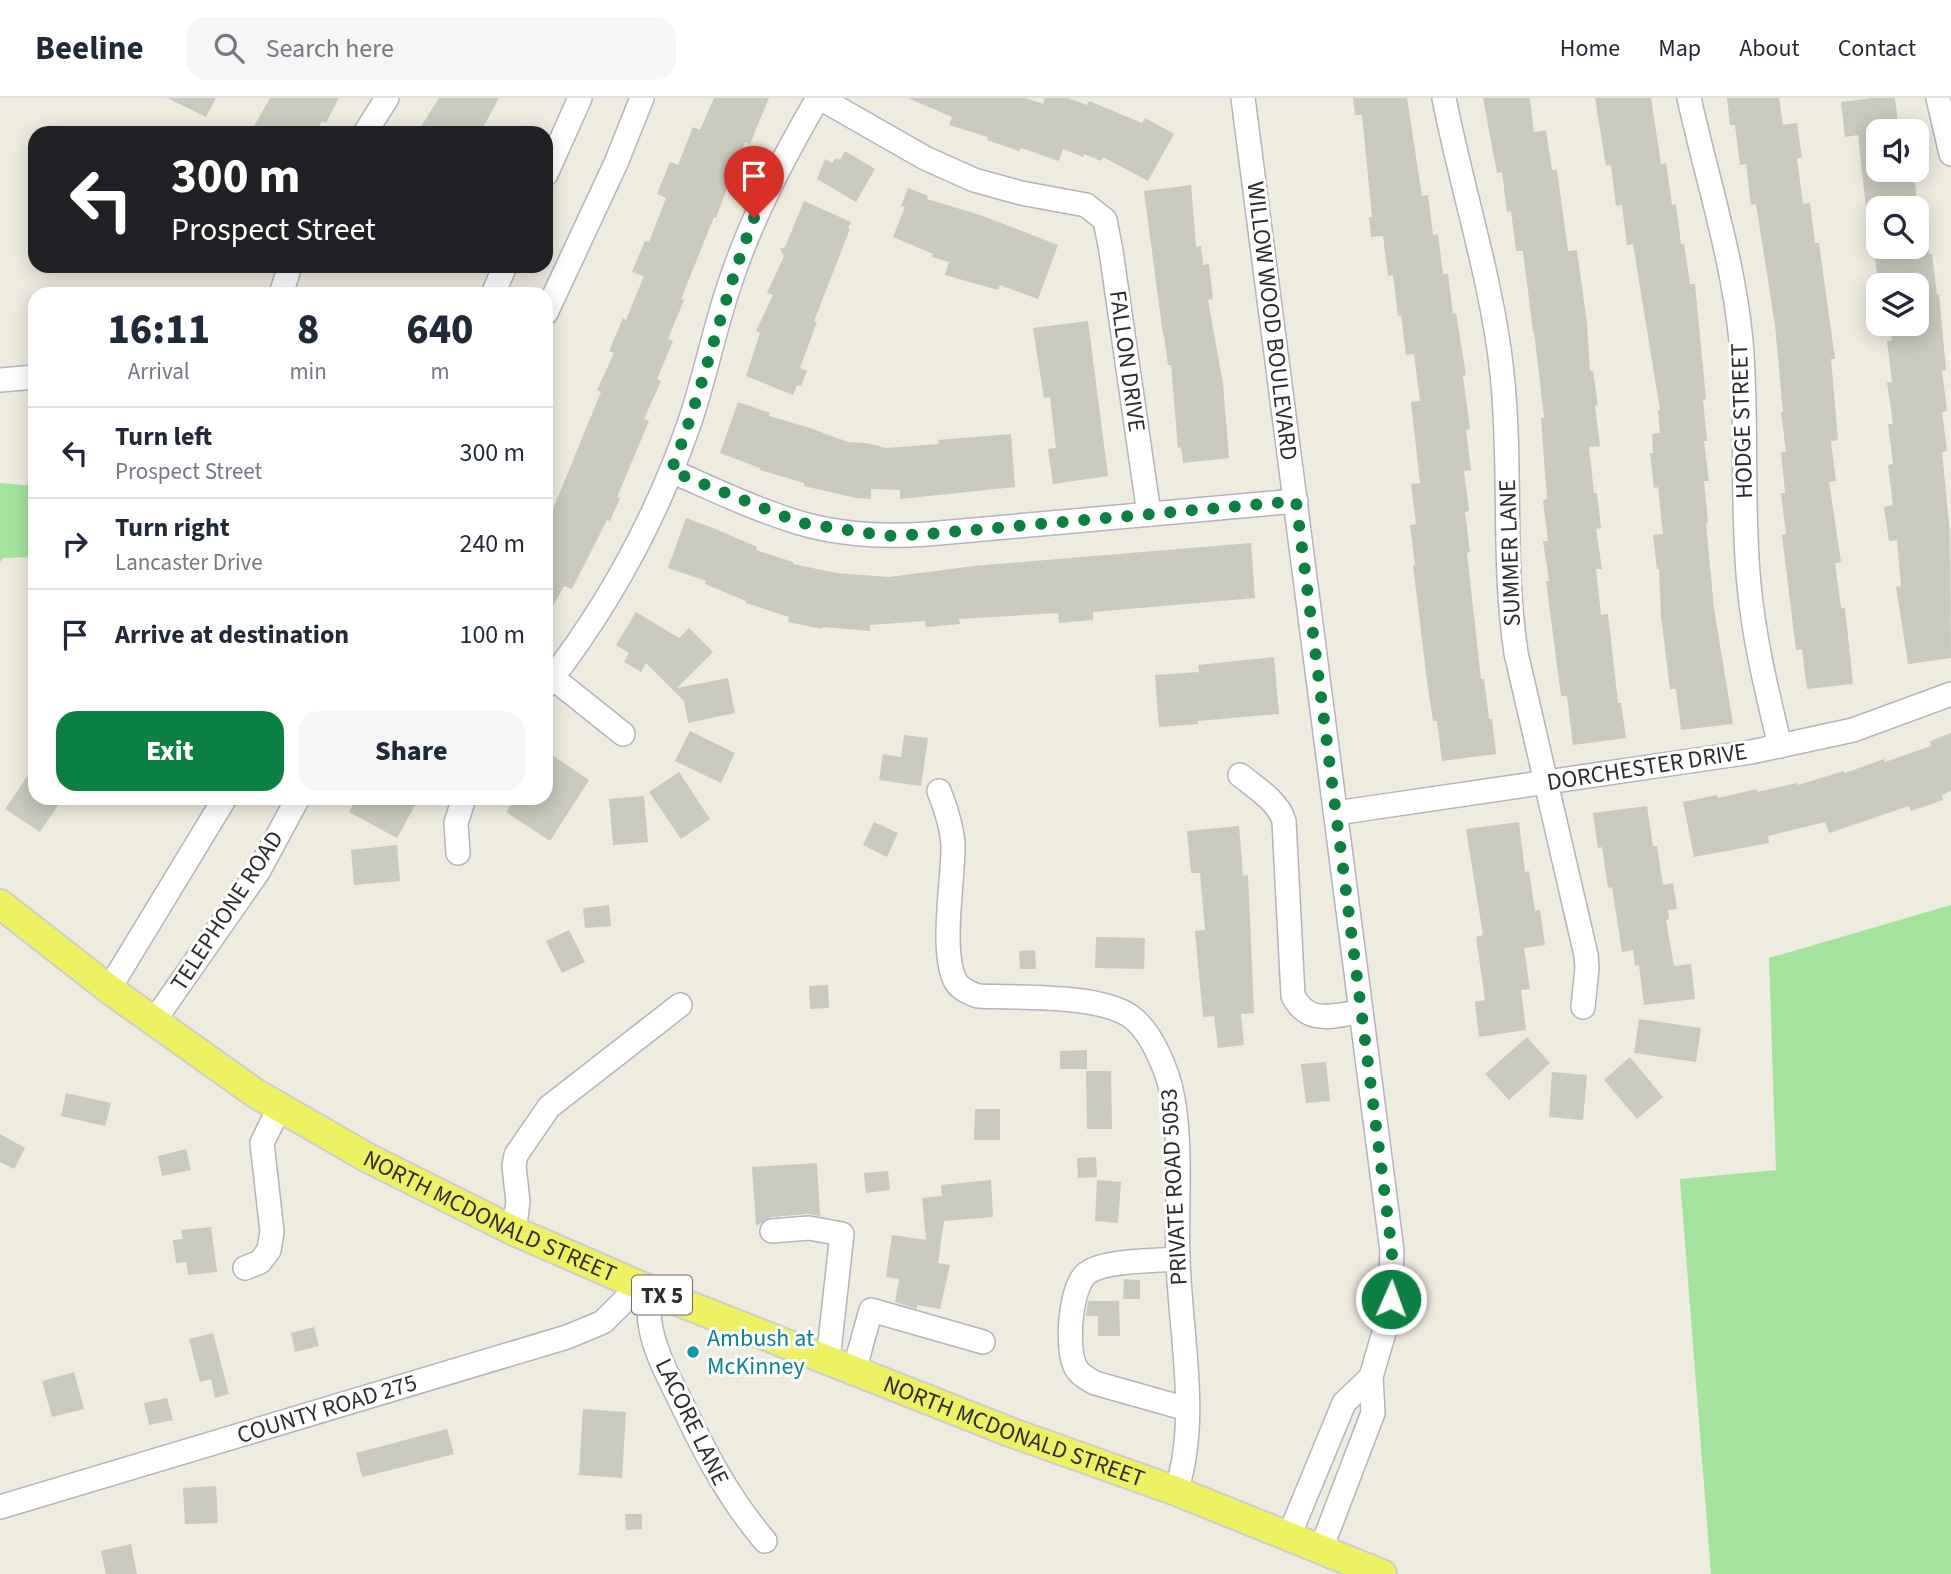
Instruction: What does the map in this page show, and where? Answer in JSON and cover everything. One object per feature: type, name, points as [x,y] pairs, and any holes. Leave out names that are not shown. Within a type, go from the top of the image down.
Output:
[{"type":"main road","name":"NORTH MCDONALD STREET","points":[[0,904],[109,989],[225,1073],[279,1108],[368,1158],[514,1231],[646,1288],[854,1371],[1010,1432],[1176,1491],[1382,1574]]},
{"type":"street","points":[[369,126],[387,98]]},
{"type":"street","points":[[553,158],[580,98]]},
{"type":"street","points":[[553,298],[616,163],[642,98]]},
{"type":"street","points":[[553,676],[618,580],[653,514],[689,426],[728,289],[754,218],[781,160],[819,98]]},
{"type":"street","name":"FALLON DRIVE","points":[[819,98],[950,170],[998,187],[1086,205],[1105,220],[1149,514]]},
{"type":"street","name":"WILLOW WOOD BOULEVARD","points":[[1243,98],[1392,1251],[1389,1315],[1371,1377],[1373,1413],[1321,1549]]},
{"type":"street","name":"SUMMER LANE","points":[[1444,98],[1497,334],[1506,415],[1510,606],[1516,653],[1586,955],[1583,1007]]},
{"type":"street","name":"HODGE STREET","points":[[1689,98],[1726,247],[1737,305],[1743,378],[1745,530],[1749,583],[1760,665],[1780,746]]},
{"type":"street","points":[[1938,98],[1951,154]]},
{"type":"street","points":[[0,380],[28,378]]},
{"type":"street","points":[[671,471],[801,523],[887,536],[1296,501]]},
{"type":"street","points":[[553,685],[623,734]]},
{"type":"street","name":"DORCHESTER DRIVE","points":[[1336,813],[1780,746],[1853,730],[1951,694]]},
{"type":"street","points":[[1240,775],[1282,812],[1293,996],[1304,1011],[1318,1017],[1361,1012]]},
{"type":"street","name":"PRIVATE ROAD 5053","points":[[939,791],[946,809],[953,846],[948,951],[951,970],[957,983],[965,991],[978,996],[1074,1000],[1115,1009],[1131,1017],[1157,1049],[1167,1071],[1174,1100],[1178,1168],[1178,1259],[1187,1409],[1184,1467],[1176,1491]]},
{"type":"street","points":[[109,989],[221,805]]},
{"type":"street","name":"TELEPHONE ROAD","points":[[154,1021],[258,872],[294,805]]},
{"type":"street","points":[[458,853],[456,823],[462,805]]},
{"type":"street","points":[[514,1231],[518,1202],[513,1166],[516,1155],[549,1107],[680,1005]]},
{"type":"street","points":[[245,1268],[260,1262],[269,1250],[272,1232],[262,1143],[279,1108]]},
{"type":"street","points":[[772,1231],[809,1228],[842,1234],[828,1360]]},
{"type":"street","points":[[1178,1259],[1107,1266],[1089,1272],[1080,1280],[1075,1293],[1071,1343],[1075,1367],[1082,1376],[1095,1383],[1187,1409]]},
{"type":"street","name":"COUNTY ROAD 275","points":[[0,1507],[567,1337],[603,1322],[646,1288]]},
{"type":"street","name":"LACORE LANE","points":[[646,1288],[653,1339],[662,1363],[718,1476],[733,1501],[765,1541]]},
{"type":"street","points":[[854,1371],[872,1310],[983,1342]]},
{"type":"street","name":"WILLOW WOOD BOULEVARD","points":[[1289,1536],[1345,1403],[1371,1377]]},
{"type":"green space","points":[[0,483],[28,485],[28,557],[3,558],[0,562]]},
{"type":"green space","points":[[1951,905],[1951,1574],[1711,1574],[1680,1179],[1776,1170],[1769,958]]},
{"type":"building","points":[[167,98],[216,98],[206,117]]},
{"type":"building","points":[[270,98],[339,98],[326,123],[322,121],[319,126],[254,126]]},
{"type":"building","points":[[439,98],[499,98],[484,126],[421,126]]},
{"type":"building","points":[[714,98],[769,98],[750,144],[745,142],[681,299],[684,300],[668,339],[673,341],[657,379],[661,381],[644,419],[649,421],[617,497],[620,498],[572,589],[564,586],[553,606],[553,509],[601,392],[597,390],[614,353],[609,351],[623,318],[626,320],[644,276],[632,272],[645,241],[649,242],[666,198],[657,194],[670,162],[678,165],[693,127],[700,130]]},
{"type":"building","points":[[908,98],[1026,98],[1043,104],[1045,98],[1068,98],[1087,105],[1089,101],[1142,123],[1145,118],[1174,134],[1148,181],[1103,157],[1101,161],[1063,149],[1059,161],[987,140],[988,137],[949,125],[952,117]]},
{"type":"building","points":[[1353,98],[1407,98],[1422,196],[1428,195],[1433,235],[1438,234],[1443,274],[1448,274],[1466,375],[1463,376],[1470,429],[1466,430],[1471,470],[1464,471],[1469,511],[1465,512],[1470,552],[1467,553],[1481,679],[1484,679],[1489,719],[1492,719],[1496,754],[1442,761],[1437,721],[1433,721],[1410,525],[1416,524],[1411,484],[1420,483],[1411,402],[1420,401],[1414,354],[1406,355],[1393,275],[1388,276],[1383,236],[1371,237],[1369,217],[1372,217],[1362,115],[1355,115]]},
{"type":"building","points":[[1483,98],[1530,98],[1534,132],[1546,130],[1552,170],[1557,170],[1568,251],[1577,250],[1590,371],[1593,371],[1598,405],[1595,406],[1600,446],[1589,447],[1601,528],[1596,529],[1602,569],[1596,569],[1601,615],[1608,614],[1618,703],[1621,703],[1626,738],[1573,745],[1567,696],[1561,696],[1543,541],[1548,541],[1543,500],[1547,499],[1541,418],[1544,418],[1534,331],[1523,251],[1516,251],[1511,211],[1507,212],[1502,172],[1497,173]]},
{"type":"building","points":[[1595,98],[1651,98],[1661,164],[1666,163],[1672,205],[1676,204],[1690,284],[1695,284],[1706,399],[1703,400],[1707,441],[1704,441],[1709,481],[1704,481],[1706,523],[1714,609],[1733,724],[1681,730],[1676,689],[1670,689],[1661,616],[1659,569],[1653,535],[1663,534],[1658,487],[1654,488],[1650,453],[1653,453],[1652,434],[1660,433],[1660,410],[1633,244],[1627,245],[1622,205],[1616,206],[1611,165],[1606,166]]},
{"type":"building","points":[[1727,98],[1779,98],[1783,125],[1797,123],[1802,158],[1797,158],[1803,204],[1810,203],[1815,243],[1819,243],[1835,359],[1831,359],[1838,440],[1831,441],[1836,481],[1829,482],[1841,562],[1835,563],[1841,608],[1845,608],[1853,684],[1807,689],[1802,649],[1796,650],[1782,535],[1786,534],[1781,493],[1785,493],[1781,452],[1786,452],[1775,325],[1756,204],[1751,205],[1746,164],[1740,165],[1735,125],[1730,125]]},
{"type":"building","points":[[1895,98],[1898,119],[1866,119],[1866,182],[1915,182],[1917,196],[1866,196],[1866,208],[1858,135],[1845,137],[1841,102]]},
{"type":"building","points":[[845,151],[875,169],[856,202],[817,179],[825,159],[832,163],[836,158],[840,160]]},
{"type":"building","points":[[1191,185],[1196,247],[1201,246],[1203,265],[1209,264],[1213,299],[1208,300],[1223,384],[1229,458],[1183,463],[1181,447],[1178,448],[1171,365],[1168,365],[1163,335],[1144,191]]},
{"type":"building","points":[[908,188],[928,196],[927,199],[980,215],[1058,245],[1038,299],[1000,285],[998,290],[945,275],[949,262],[932,257],[933,254],[893,237],[905,207],[901,206]]},
{"type":"building","points":[[804,201],[851,222],[814,321],[817,322],[800,368],[807,371],[801,386],[797,385],[793,395],[746,376],[760,333],[756,331],[773,295],[767,293],[784,256],[780,249],[785,247]]},
{"type":"building","points":[[1929,254],[1932,254],[1937,295],[1939,294],[1946,370],[1942,371],[1947,411],[1942,412],[1947,451],[1942,452],[1950,533],[1951,658],[1908,664],[1896,587],[1901,586],[1897,540],[1889,541],[1884,507],[1893,505],[1888,465],[1893,464],[1888,424],[1893,424],[1887,382],[1892,382],[1887,341],[1892,341],[1891,336],[1929,336],[1929,273],[1877,273],[1875,259],[1929,259]]},
{"type":"building","points":[[1088,321],[1108,476],[1053,484],[1048,449],[1056,448],[1050,397],[1044,398],[1033,328]]},
{"type":"building","points":[[738,402],[770,413],[769,416],[848,442],[886,448],[939,444],[938,440],[1011,434],[1015,487],[900,499],[900,490],[871,489],[871,499],[804,486],[804,483],[760,470],[720,453]]},
{"type":"building","points":[[686,518],[793,564],[836,573],[889,577],[974,566],[1251,543],[1255,598],[1093,612],[1093,620],[1059,623],[1058,613],[959,619],[960,624],[926,627],[925,621],[870,625],[870,631],[822,629],[788,622],[789,617],[746,603],[705,584],[706,581],[668,568]]},
{"type":"building","points":[[636,612],[679,638],[689,628],[713,652],[677,688],[728,678],[735,713],[688,723],[684,701],[646,663],[641,672],[624,662],[629,653],[616,645]]},
{"type":"building","points":[[1274,657],[1279,714],[1159,727],[1155,675],[1199,672],[1198,665]]},
{"type":"building","points":[[690,731],[735,753],[721,783],[675,761]]},
{"type":"building","points":[[1951,733],[1951,791],[1942,795],[1943,800],[1911,811],[1909,806],[1829,833],[1825,822],[1768,836],[1769,843],[1694,857],[1683,802],[1717,795],[1718,798],[1757,789],[1757,792],[1797,783],[1798,785],[1844,771],[1845,773],[1931,746],[1930,741]]},
{"type":"building","points":[[904,735],[928,738],[921,786],[879,780],[883,754],[901,757]]},
{"type":"building","points":[[553,756],[589,780],[550,841],[506,812],[511,805],[553,805]]},
{"type":"building","points":[[679,772],[710,819],[681,839],[649,792]]},
{"type":"building","points":[[28,775],[28,805],[58,805],[40,832],[5,809]]},
{"type":"building","points":[[644,796],[648,842],[613,845],[609,799]]},
{"type":"building","points":[[352,805],[415,805],[397,838],[349,812]]},
{"type":"building","points":[[1647,806],[1663,885],[1673,883],[1677,909],[1668,910],[1669,919],[1666,920],[1674,966],[1691,964],[1695,999],[1644,1005],[1639,965],[1635,966],[1633,950],[1622,952],[1612,887],[1608,888],[1602,847],[1598,848],[1593,813]]},
{"type":"building","points":[[874,822],[898,833],[887,857],[863,845]]},
{"type":"building","points":[[1519,822],[1525,872],[1529,871],[1535,911],[1540,910],[1545,945],[1524,948],[1530,989],[1521,990],[1526,1030],[1479,1037],[1475,1002],[1485,1000],[1476,937],[1483,935],[1466,829]]},
{"type":"building","points":[[1239,826],[1243,876],[1248,875],[1254,1013],[1241,1014],[1244,1045],[1218,1048],[1214,1016],[1203,1017],[1195,931],[1205,930],[1200,873],[1191,873],[1187,831]]},
{"type":"building","points":[[397,845],[400,881],[354,885],[351,850]]},
{"type":"building","points":[[609,905],[611,926],[585,928],[583,908]]},
{"type":"building","points":[[569,930],[585,962],[562,973],[546,941]]},
{"type":"building","points":[[1096,937],[1145,938],[1144,969],[1095,968]]},
{"type":"building","points":[[1035,950],[1036,969],[1020,969],[1019,951]]},
{"type":"building","points":[[828,985],[829,1008],[810,1009],[809,986]]},
{"type":"building","points":[[1639,1019],[1701,1028],[1696,1062],[1634,1053]]},
{"type":"building","points":[[1527,1037],[1550,1063],[1509,1100],[1485,1074]]},
{"type":"building","points":[[1087,1050],[1087,1069],[1060,1069],[1060,1051]]},
{"type":"building","points":[[1630,1057],[1663,1097],[1637,1119],[1604,1080]]},
{"type":"building","points":[[1326,1062],[1330,1101],[1306,1103],[1301,1064]]},
{"type":"building","points":[[1086,1071],[1111,1071],[1112,1129],[1087,1129]]},
{"type":"building","points":[[1552,1072],[1587,1075],[1583,1120],[1549,1117]]},
{"type":"building","points":[[66,1093],[111,1103],[105,1126],[61,1116]]},
{"type":"building","points":[[975,1109],[1000,1109],[1000,1140],[974,1140]]},
{"type":"building","points":[[0,1134],[25,1148],[14,1169],[0,1162]]},
{"type":"building","points":[[186,1149],[191,1170],[162,1176],[158,1156]]},
{"type":"building","points":[[1096,1157],[1097,1177],[1078,1178],[1077,1158]]},
{"type":"building","points":[[817,1163],[820,1216],[808,1214],[771,1217],[756,1226],[752,1167]]},
{"type":"building","points":[[888,1171],[890,1190],[866,1193],[864,1173]]},
{"type":"building","points":[[991,1180],[993,1217],[944,1221],[938,1263],[950,1265],[940,1309],[917,1305],[917,1309],[895,1302],[899,1279],[886,1277],[892,1235],[926,1240],[922,1198],[942,1196],[941,1185]]},
{"type":"building","points":[[1097,1180],[1121,1182],[1118,1223],[1095,1221]]},
{"type":"building","points":[[211,1227],[217,1272],[188,1275],[186,1262],[176,1263],[173,1240],[183,1239],[181,1230]]},
{"type":"building","points":[[1124,1279],[1140,1280],[1140,1299],[1123,1299]]},
{"type":"building","points":[[1088,1301],[1119,1301],[1120,1336],[1098,1336],[1098,1316],[1086,1316]]},
{"type":"building","points":[[314,1327],[319,1346],[295,1352],[291,1333]]},
{"type":"building","points":[[213,1333],[229,1394],[215,1398],[211,1379],[200,1382],[189,1339]]},
{"type":"building","points":[[74,1372],[84,1409],[52,1417],[42,1381]]},
{"type":"building","points":[[167,1398],[173,1420],[149,1425],[144,1403]]},
{"type":"building","points":[[583,1409],[626,1412],[622,1478],[579,1475]]},
{"type":"building","points":[[447,1429],[454,1454],[362,1477],[356,1453]]},
{"type":"building","points":[[216,1486],[218,1523],[185,1524],[183,1488]]},
{"type":"building","points":[[625,1514],[642,1514],[642,1529],[626,1530]]},
{"type":"building","points":[[131,1544],[137,1574],[106,1574],[101,1551]]},
{"type":"place","name":"Ambush at McKinney","points":[[693,1352]]},
{"type":"route","points":[[754,218],[728,289],[689,426],[671,471],[801,523],[887,536],[1296,501],[1392,1251],[1391,1299]]}]
